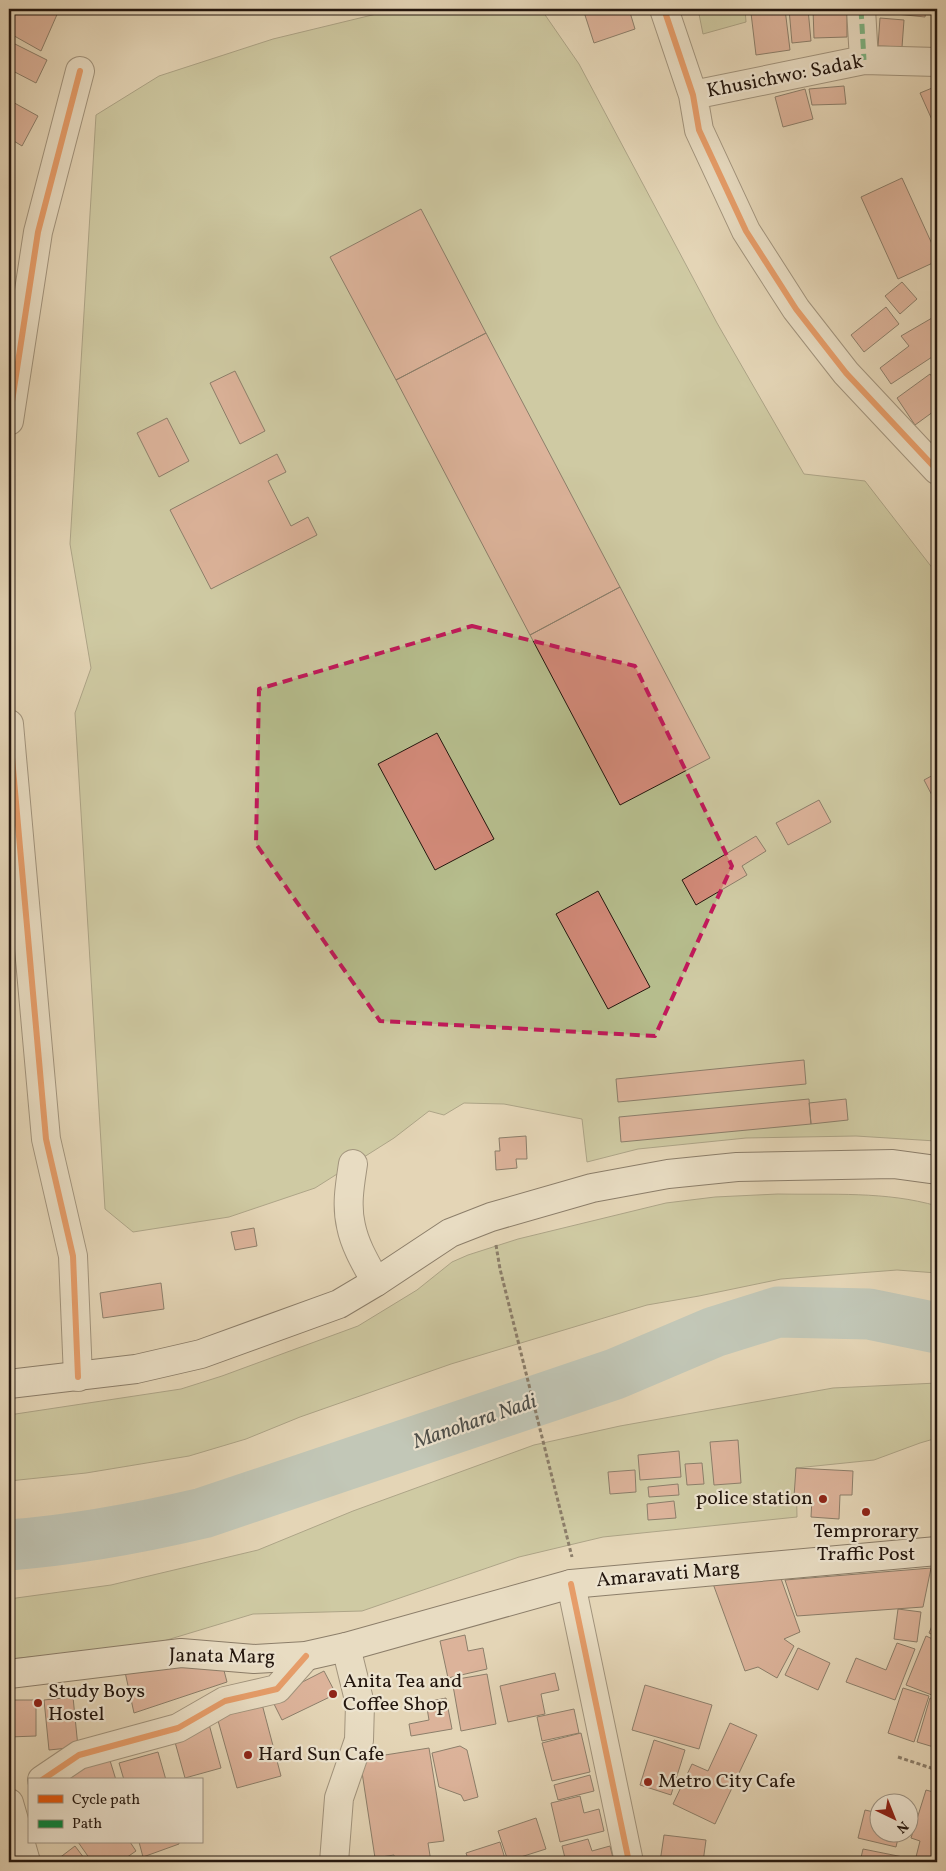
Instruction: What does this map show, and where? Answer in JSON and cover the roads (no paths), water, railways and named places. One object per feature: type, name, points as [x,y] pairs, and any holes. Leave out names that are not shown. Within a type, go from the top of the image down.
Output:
[{"type":"street","points":[[664,9],[693,95],[699,130],[746,231],[796,309],[846,373],[937,470]]},
{"type":"street","points":[[861,9],[864,60]]},
{"type":"street","name":"Khusichwo: Sadak","points":[[693,95],[864,60],[937,62]]},
{"type":"street","points":[[9,421],[38,232],[80,71]]},
{"type":"street","points":[[9,724],[46,1139],[73,1256],[78,1377]]},
{"type":"street","points":[[353,1164],[349,1193],[350,1225],[361,1254],[376,1282]]},
{"type":"street","points":[[9,1384],[136,1369],[201,1354],[339,1304],[450,1233],[491,1217],[592,1188],[668,1174],[737,1167],[893,1164],[937,1170]]},
{"type":"street","name":"Amaravati Marg","points":[[346,1648],[571,1584],[937,1551]]},
{"type":"street","points":[[571,1584],[629,1862]]},
{"type":"street","points":[[334,1862],[339,1798],[360,1740],[360,1704],[346,1648]]},
{"type":"street","name":"Janata Marg","points":[[9,1674],[180,1653],[254,1659],[306,1656],[346,1648]]},
{"type":"street","points":[[45,1778],[79,1755],[178,1728],[225,1701],[277,1689],[306,1656]]},
{"type":"street","points":[[26,1862],[9,1803],[28,1790]]},
{"type":"waterway","name":"Manohara Nadi","points":[[9,1545],[107,1533],[203,1513],[615,1374],[714,1332],[778,1312],[869,1314],[937,1328]]},
{"type":"place","name":"police station","points":[[823,1499]]},
{"type":"place","name":"Temprorary Traffic Post","points":[[866,1512]]},
{"type":"place","name":"Anita Tea and Coffee Shop","points":[[333,1694]]},
{"type":"place","name":"Study Boys Hostel","points":[[38,1703]]},
{"type":"place","name":"Hard Sun Cafe","points":[[248,1755]]},
{"type":"place","name":"Metro City Cafe","points":[[648,1782]]}]
